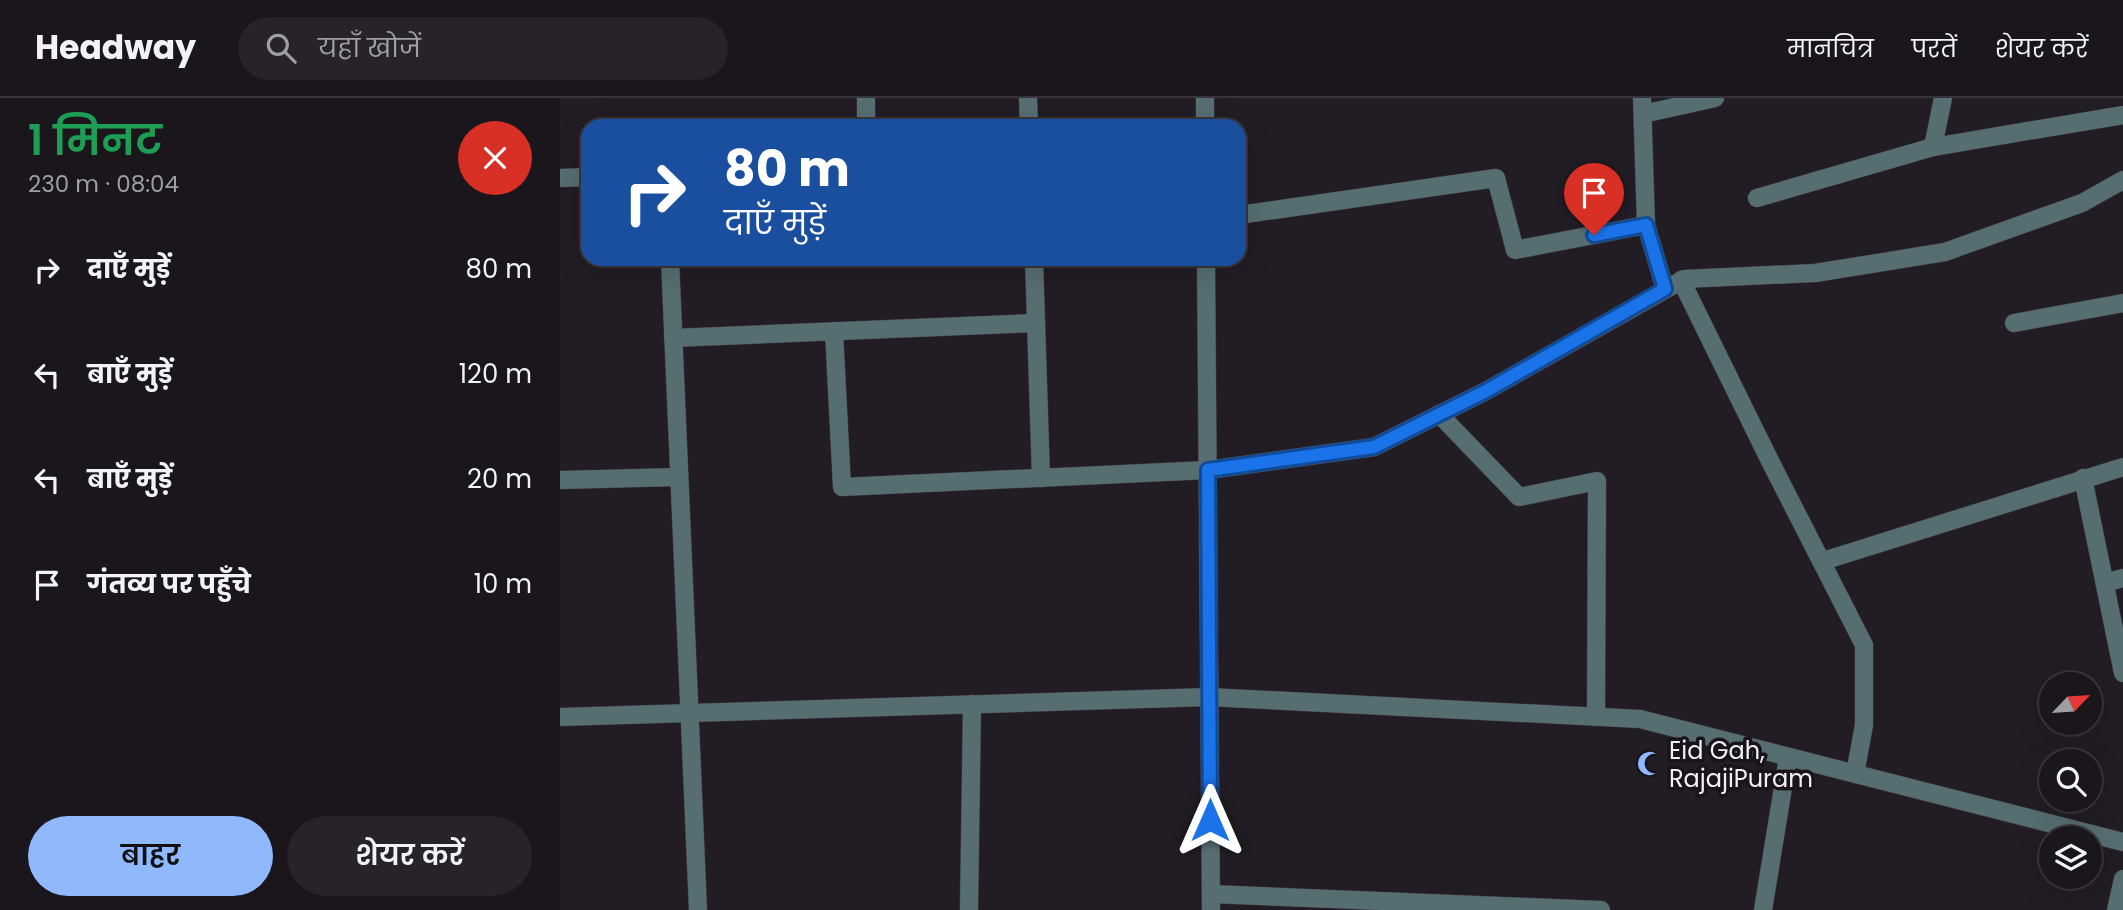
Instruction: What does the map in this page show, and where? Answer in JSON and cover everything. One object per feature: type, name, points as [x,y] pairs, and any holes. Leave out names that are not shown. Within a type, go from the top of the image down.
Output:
[{"type":"street","points":[[866,98],[866,119]]},
{"type":"street","points":[[1028,98],[1029,119]]},
{"type":"street","points":[[1205,98],[1205,119]]},
{"type":"street","points":[[1665,289],[1646,225],[1642,106],[1716,98]]},
{"type":"street","points":[[1933,147],[1944,98]]},
{"type":"street","points":[[1757,198],[1933,147],[2123,115]]},
{"type":"street","points":[[560,178],[581,177]]},
{"type":"street","points":[[1246,214],[1496,178],[1515,250],[1646,225]]},
{"type":"street","points":[[834,331],[842,487],[1208,470],[1374,447],[1486,391],[1681,280],[1815,274],[1945,252],[2082,203],[2123,180]]},
{"type":"street","points":[[670,266],[698,910]]},
{"type":"street","points":[[1034,266],[1041,478]]},
{"type":"street","points":[[1206,266],[1211,902],[1601,910]]},
{"type":"street","points":[[1681,280],[1864,645],[1864,725],[1856,774]]},
{"type":"street","points":[[2014,323],[2123,303]]},
{"type":"street","points":[[673,338],[1036,323]]},
{"type":"street","points":[[1439,414],[1519,497],[1597,481],[1596,717]]},
{"type":"street","points":[[1823,561],[2123,467]]},
{"type":"street","points":[[560,480],[678,477]]},
{"type":"street","points":[[2083,478],[2123,673]]},
{"type":"street","points":[[2105,583],[2123,578]]},
{"type":"street","points":[[560,717],[1209,697],[1640,719],[2123,842]]},
{"type":"street","points":[[969,910],[972,704]]},
{"type":"street","points":[[1763,910],[1788,757]]},
{"type":"street","points":[[2116,910],[2123,878]]},
{"type":"place","name":"Eid Gah, RajajiPuram","points":[[1649,764]]},
{"type":"route","points":[[1210,820],[1208,470],[1374,447],[1486,391],[1665,289],[1646,225],[1594,235]]}]
